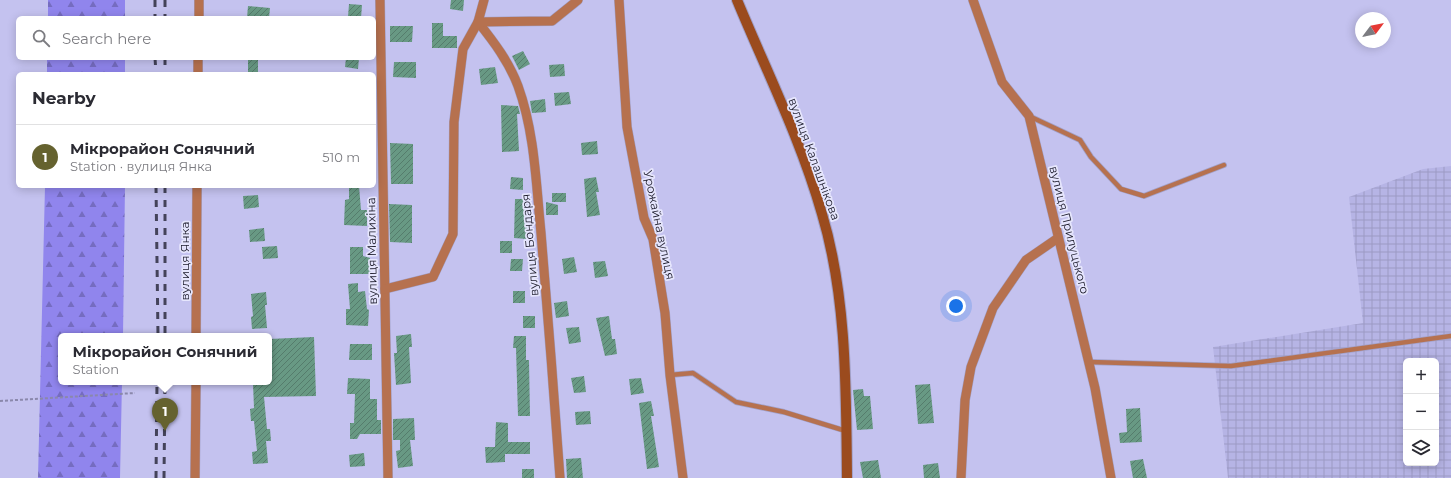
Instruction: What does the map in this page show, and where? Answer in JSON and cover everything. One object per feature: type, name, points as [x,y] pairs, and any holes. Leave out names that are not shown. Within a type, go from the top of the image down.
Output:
[{"type":"street","points":[[198,16],[199,0]]},
{"type":"street","name":"вулиця Малихіна","points":[[380,0],[388,478]]},
{"type":"street","points":[[385,289],[433,277],[453,234],[454,122],[462,56],[463,49],[478,22],[484,0]]},
{"type":"street","points":[[478,22],[552,21],[578,0]]},
{"type":"street","name":"Урожайна вулиця","points":[[619,0],[627,127],[644,218],[653,239],[665,313],[670,375],[683,478]]},
{"type":"street","name":"вулиця Калашнікова","points":[[737,0],[799,147],[822,213],[830,245],[841,312],[847,478]]},
{"type":"street","name":"вулиця Прилуцького","points":[[973,0],[1002,82],[1029,116],[1095,388],[1111,478]]},
{"type":"street","name":"вулиця Бондаря","points":[[478,22],[493,40],[507,61],[518,86],[529,125],[549,323],[560,478]]},
{"type":"street","points":[[198,60],[198,72]]},
{"type":"street","name":"вулиця Янка","points":[[196,333],[197,188]]},
{"type":"street","points":[[961,478],[966,393],[971,367],[993,308],[1026,260],[1058,238]]},
{"type":"street","points":[[195,478],[196,385]]},
{"type":"lane","points":[[1029,116],[1080,140],[1091,157],[1121,189],[1144,196],[1224,165]]},
{"type":"lane","points":[[1089,362],[1231,366],[1451,336]]},
{"type":"lane","points":[[670,375],[693,373],[736,402],[784,412],[846,431]]},
{"type":"path","points":[[0,401],[135,393]]},
{"type":"shaded area","points":[[1451,166],[1451,478],[1228,478],[1213,347],[1363,323],[1349,197],[1423,169]]},
{"type":"green space","points":[[48,0],[125,0],[125,16],[48,16]]},
{"type":"green space","points":[[47,60],[125,60],[125,72],[47,72]]},
{"type":"green space","points":[[45,188],[125,188],[123,333],[58,333],[58,385],[122,385],[120,478],[38,478]]},
{"type":"building","points":[[451,0],[464,0],[463,11],[450,9]]},
{"type":"building","points":[[349,4],[362,5],[361,16],[348,16]]},
{"type":"building","points":[[248,6],[270,8],[269,16],[247,16]]},
{"type":"building","points":[[432,23],[443,23],[443,36],[457,36],[457,48],[432,48]]},
{"type":"building","points":[[390,26],[413,26],[412,42],[390,42]]},
{"type":"building","points":[[523,51],[530,64],[519,70],[512,56]]},
{"type":"building","points":[[248,60],[258,60],[258,72],[248,72]]},
{"type":"building","points":[[346,60],[359,60],[358,69],[345,67]]},
{"type":"building","points":[[394,62],[416,62],[416,78],[393,77]]},
{"type":"building","points":[[564,64],[565,76],[550,77],[549,65]]},
{"type":"building","points":[[495,67],[498,83],[481,85],[479,69]]},
{"type":"building","points":[[569,92],[571,104],[555,106],[554,93]]},
{"type":"building","points":[[545,99],[546,112],[532,113],[530,101]]},
{"type":"building","points":[[501,105],[518,106],[520,114],[517,114],[519,151],[502,152]]},
{"type":"building","points":[[597,141],[598,154],[582,155],[581,143]]},
{"type":"building","points":[[390,143],[413,144],[413,184],[391,184]]},
{"type":"building","points":[[511,177],[523,178],[523,190],[510,189]]},
{"type":"building","points":[[596,177],[599,192],[596,192],[600,215],[587,217],[584,179]]},
{"type":"building","points":[[349,188],[359,188],[361,210],[367,210],[367,226],[344,225],[345,200],[349,199]]},
{"type":"building","points":[[552,193],[566,193],[566,202],[552,202]]},
{"type":"building","points":[[258,195],[259,207],[244,209],[243,196]]},
{"type":"building","points":[[515,199],[527,199],[527,239],[514,238]]},
{"type":"building","points":[[546,202],[558,205],[558,215],[546,215]]},
{"type":"building","points":[[389,204],[412,205],[412,243],[390,242]]},
{"type":"building","points":[[264,228],[265,241],[250,242],[249,230]]},
{"type":"building","points":[[500,241],[512,241],[512,253],[500,253]]},
{"type":"building","points":[[277,246],[278,258],[263,259],[262,247]]},
{"type":"building","points":[[350,247],[363,247],[363,256],[370,258],[371,274],[350,274]]},
{"type":"building","points":[[574,257],[577,272],[564,274],[562,259]]},
{"type":"building","points":[[511,259],[523,259],[522,271],[510,271]]},
{"type":"building","points":[[605,261],[608,276],[595,278],[593,262]]},
{"type":"building","points":[[358,283],[358,292],[365,291],[367,309],[369,310],[368,326],[346,325],[346,309],[350,309],[348,284]]},
{"type":"building","points":[[513,291],[525,291],[525,303],[513,303]]},
{"type":"building","points":[[266,292],[267,305],[265,305],[267,328],[252,329],[251,317],[253,316],[251,294]]},
{"type":"building","points":[[567,301],[569,316],[556,318],[554,303]]},
{"type":"building","points":[[523,316],[535,316],[535,328],[523,328]]},
{"type":"building","points":[[609,316],[612,339],[615,339],[617,354],[605,356],[596,318]]},
{"type":"building","points":[[579,327],[581,342],[569,344],[566,328]]},
{"type":"building","points":[[411,334],[412,347],[409,347],[411,383],[396,385],[394,353],[397,353],[396,336]]},
{"type":"building","points":[[514,336],[526,336],[526,360],[529,360],[530,416],[518,416],[516,348],[513,348]]},
{"type":"building","points":[[314,337],[316,396],[264,397],[267,429],[270,429],[271,441],[266,441],[268,463],[253,464],[252,452],[257,451],[254,421],[251,421],[250,409],[254,408],[253,385],[272,385],[272,339]]},
{"type":"building","points":[[350,344],[372,344],[372,360],[349,360]]},
{"type":"building","points":[[584,376],[586,392],[574,393],[571,378]]},
{"type":"building","points":[[348,378],[370,379],[370,399],[377,399],[377,420],[381,420],[381,434],[360,434],[357,439],[350,439],[350,423],[354,423],[355,394],[347,394]]},
{"type":"building","points":[[641,378],[644,393],[631,395],[629,379]]},
{"type":"building","points":[[930,384],[934,423],[918,424],[915,385]]},
{"type":"building","points":[[863,389],[864,396],[870,396],[873,429],[857,430],[853,390]]},
{"type":"building","points":[[651,401],[654,416],[651,416],[659,467],[647,469],[639,403]]},
{"type":"building","points":[[1140,408],[1142,442],[1120,443],[1119,433],[1127,432],[1126,409]]},
{"type":"building","points":[[590,411],[591,424],[576,425],[575,412]]},
{"type":"building","points":[[414,418],[415,440],[410,440],[413,466],[398,468],[396,451],[400,450],[400,440],[393,440],[393,419]]},
{"type":"building","points":[[496,422],[508,423],[508,442],[530,442],[530,454],[505,454],[505,462],[486,463],[485,447],[495,447]]},
{"type":"building","points":[[364,453],[365,466],[350,467],[349,455]]},
{"type":"building","points":[[581,458],[583,478],[567,478],[566,459]]},
{"type":"building","points":[[1143,459],[1147,478],[1133,478],[1130,461]]},
{"type":"building","points":[[878,460],[881,478],[863,478],[860,462]]},
{"type":"building","points":[[938,463],[940,478],[924,478],[923,465]]},
{"type":"building","points":[[522,469],[534,469],[534,478],[522,478]]},
{"type":"railway","points":[[155,0],[155,16]]},
{"type":"railway","points":[[165,0],[165,16]]},
{"type":"railway","points":[[155,60],[156,72]]},
{"type":"railway","points":[[165,60],[165,72]]},
{"type":"railway","points":[[156,188],[158,333]]},
{"type":"railway","points":[[165,188],[165,333]]},
{"type":"railway","points":[[156,478],[157,385]]},
{"type":"railway","points":[[164,478],[165,385]]},
{"type":"place","name":"Мікрорайон Сонячний","points":[[165,431]]}]
